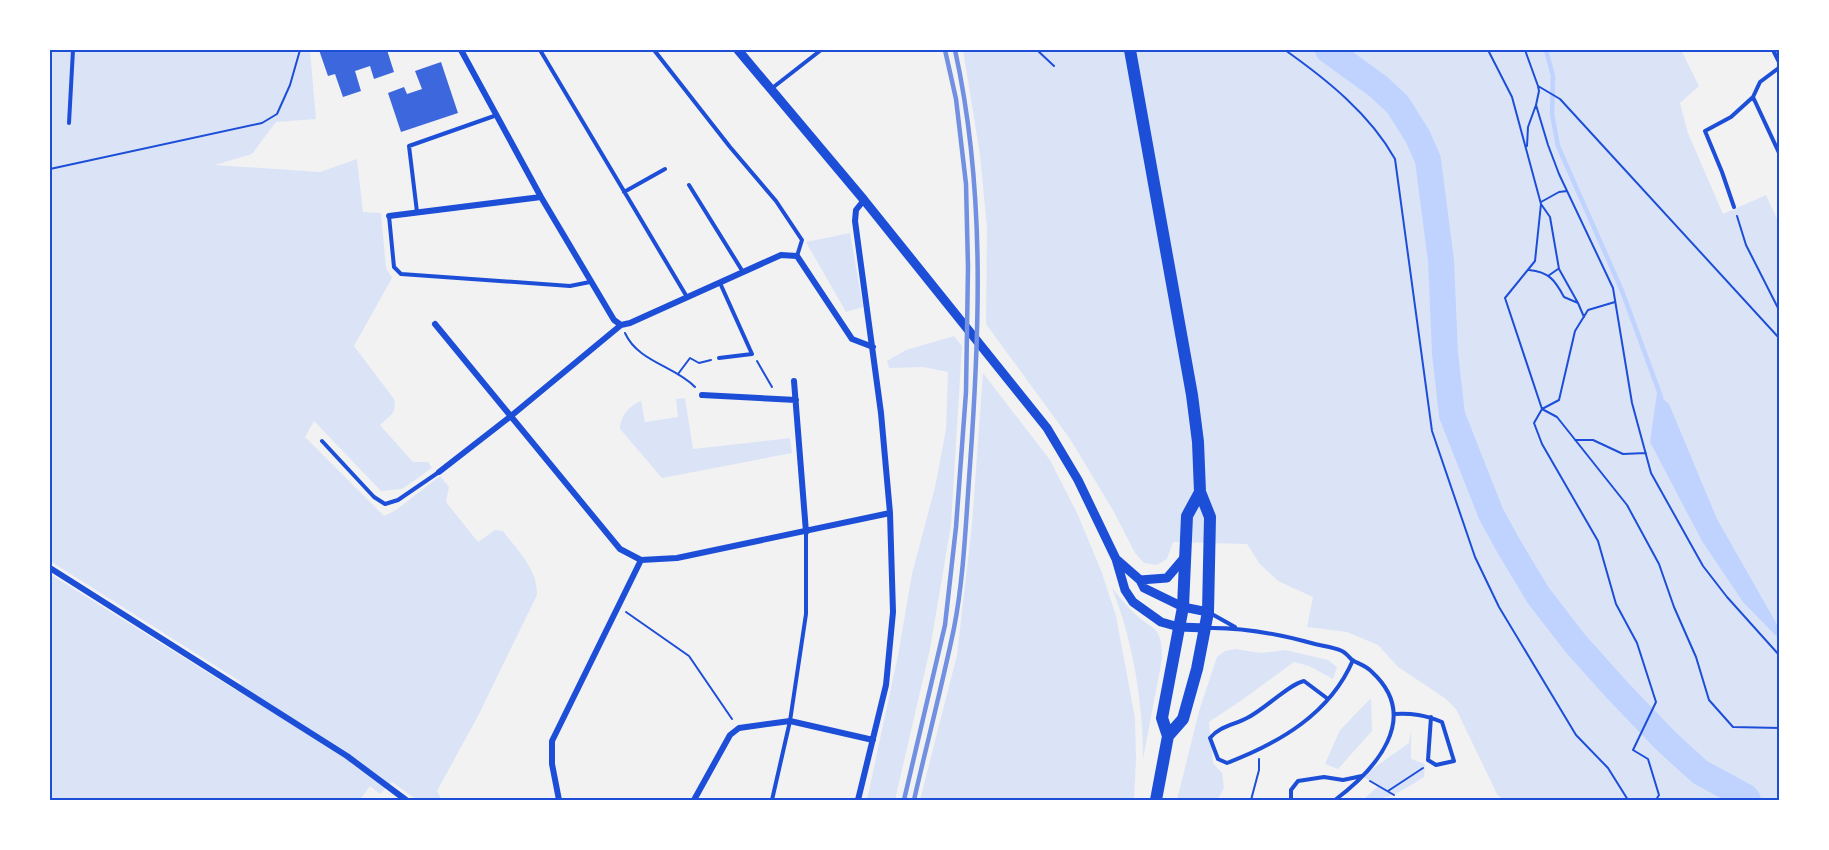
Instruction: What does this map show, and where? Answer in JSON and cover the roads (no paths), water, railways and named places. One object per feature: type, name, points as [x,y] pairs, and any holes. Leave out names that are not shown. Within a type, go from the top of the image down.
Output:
[{"type":"main road","points":[[1130,50],[1192,395],[1198,442],[1200,492],[1210,517],[1206,628],[1183,719],[1168,736]]},
{"type":"main road","points":[[1156,801],[1168,736],[1162,718],[1183,607],[1187,516],[1200,492]]},
{"type":"street","points":[[461,50],[590,282],[614,320],[621,325]]},
{"type":"street","points":[[738,50],[864,200],[1047,428],[1078,480],[1116,559],[1125,590],[1133,602],[1161,622],[1179,627],[1206,628]]},
{"type":"street","points":[[389,216],[541,197]]},
{"type":"street","points":[[858,801],[886,685],[893,612],[890,513],[873,346],[855,221],[856,210],[864,200]]},
{"type":"street","points":[[439,472],[621,325],[781,255],[797,256],[852,339],[873,346]]},
{"type":"street","points":[[435,324],[620,549],[641,560],[677,558],[890,513]]},
{"type":"street","points":[[794,381],[806,532]]},
{"type":"street","points":[[702,395],[796,400]]},
{"type":"street","points":[[1140,580],[1167,578],[1185,558]]},
{"type":"street","points":[[1116,559],[1140,580],[1144,588],[1183,607],[1208,612]]},
{"type":"street","points":[[559,801],[552,764],[552,741],[641,560]]},
{"type":"street","points":[[50,568],[348,756],[406,801]]},
{"type":"street","points":[[694,801],[730,735],[739,728],[790,721],[873,740]]},
{"type":"lane","points":[[69,123],[73,50]]},
{"type":"lane","points":[[540,50],[687,298]]},
{"type":"lane","points":[[654,50],[730,147],[776,201],[802,240],[797,256]]},
{"type":"lane","points":[[771,90],[820,50]]},
{"type":"lane","points":[[1734,207],[1705,131],[1731,117],[1753,97],[1760,82],[1779,66],[1773,50]]},
{"type":"lane","points":[[1753,97],[1779,156]]},
{"type":"lane","points":[[417,213],[409,146],[497,115]]},
{"type":"lane","points":[[624,192],[665,168]]},
{"type":"lane","points":[[689,185],[743,273]]},
{"type":"lane","points":[[389,216],[394,267],[402,274],[570,286],[590,282]]},
{"type":"lane","points":[[719,358],[752,354],[720,283]]},
{"type":"lane","points":[[322,441],[374,497],[385,504],[398,500],[439,472]]},
{"type":"lane","points":[[771,801],[790,721],[806,614],[806,532]]},
{"type":"lane","points":[[1208,612],[1236,627]]},
{"type":"lane","points":[[1206,628],[1236,627],[1342,651],[1371,670],[1384,686],[1392,702],[1394,714],[1387,746],[1353,787],[1335,801]]},
{"type":"lane","points":[[1328,699],[1304,681],[1297,682],[1274,701],[1247,718],[1217,730],[1210,738],[1218,759],[1227,763],[1258,750],[1295,729],[1328,699],[1344,680],[1353,660]]},
{"type":"lane","points":[[1394,714],[1417,713],[1431,717],[1442,722],[1454,761],[1436,765],[1428,760],[1431,717]]},
{"type":"lane","points":[[1291,801],[1291,790],[1298,781],[1323,777],[1343,780],[1362,776]]},
{"type":"water","points":[[1657,393],[1669,404],[1717,519],[1779,628],[1778,638],[1743,602],[1702,541],[1650,442]]},
{"type":"waterway","points":[[1328,50],[1379,87],[1398,105],[1418,137],[1428,160],[1441,261],[1445,353],[1452,415],[1491,514],[1508,545],[1538,595],[1575,643],[1617,690],[1666,741],[1700,772],[1748,800]]},
{"type":"waterway","points":[[1546,50],[1553,76],[1552,114],[1558,146],[1622,291],[1661,397]]},
{"type":"railway","points":[[904,800],[945,625],[956,527],[966,392],[968,267],[966,184],[956,99],[945,50]]},
{"type":"railway","points":[[914,800],[945,671],[960,588],[976,361],[978,309],[976,205],[965,101],[955,50]]}]
